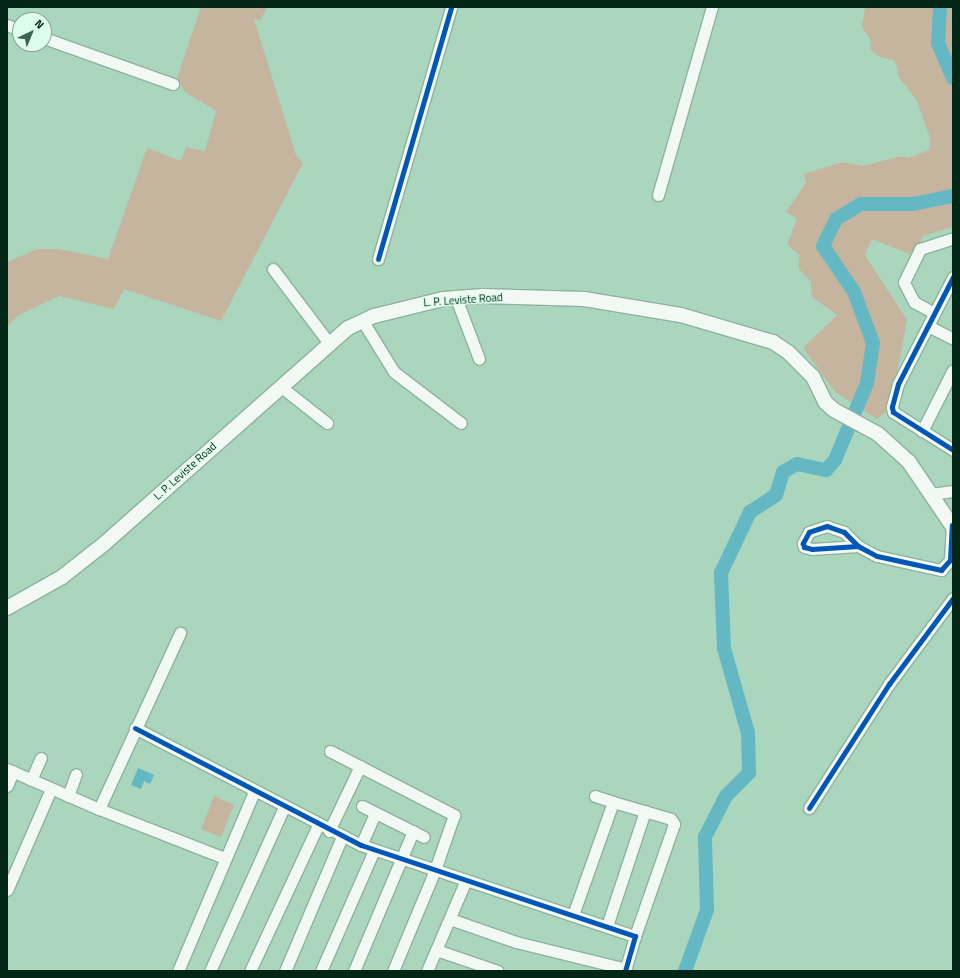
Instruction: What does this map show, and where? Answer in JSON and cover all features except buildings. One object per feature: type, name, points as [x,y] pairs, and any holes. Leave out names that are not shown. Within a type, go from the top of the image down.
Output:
[{"type":"main road","name":"L. P. Leviste Road","points":[[7,608],[62,577],[105,544],[329,343],[362,320],[422,302],[456,298],[560,296],[584,299],[681,315],[761,337],[797,361],[813,378],[825,402],[834,410],[863,424],[892,445],[931,494],[952,526]]},
{"type":"street","points":[[378,259],[451,7]]},
{"type":"street","points":[[658,195],[712,7]]},
{"type":"street","points":[[52,41],[173,84]]},
{"type":"street","points":[[934,313],[914,302],[904,282],[920,249],[953,238]]},
{"type":"street","points":[[273,269],[329,343]]},
{"type":"street","points":[[953,277],[892,400],[893,412],[953,450]]},
{"type":"street","points":[[456,298],[479,359]]},
{"type":"street","points":[[362,320],[394,372],[461,423]]},
{"type":"street","points":[[928,326],[953,339]]},
{"type":"street","points":[[922,431],[953,370]]},
{"type":"street","points":[[280,386],[327,423]]},
{"type":"street","points":[[931,494],[953,491]]},
{"type":"street","points":[[858,546],[877,556],[940,570],[948,564],[952,526]]},
{"type":"street","points":[[809,808],[889,684],[953,598]]},
{"type":"street","points":[[99,809],[180,633]]},
{"type":"street","points":[[135,728],[329,831],[361,845],[402,860],[635,936]]},
{"type":"street","points":[[330,751],[453,814],[435,870],[393,971]]},
{"type":"street","points":[[31,780],[40,758]]},
{"type":"street","points":[[329,831],[360,766]]},
{"type":"street","points":[[7,786],[10,770],[99,809],[225,858]]},
{"type":"street","points":[[68,796],[76,774]]},
{"type":"street","points":[[7,890],[51,789]]},
{"type":"street","points":[[178,971],[254,792]]},
{"type":"street","points":[[450,919],[516,942],[625,970],[635,936],[674,824],[671,819],[596,796]]},
{"type":"street","points":[[573,915],[613,802]]},
{"type":"street","points":[[362,806],[424,837]]},
{"type":"street","points":[[210,971],[284,807]]},
{"type":"street","points":[[607,926],[645,811]]},
{"type":"street","points":[[361,845],[376,814]]},
{"type":"street","points":[[250,971],[318,825]]},
{"type":"street","points":[[354,971],[413,831]]},
{"type":"street","points":[[285,971],[342,837]]},
{"type":"street","points":[[321,971],[374,850]]},
{"type":"street","points":[[427,971],[466,880]]},
{"type":"street","points":[[436,950],[498,971]]},
{"type":"shaded area","points":[[201,7],[267,7],[261,20],[254,19],[296,155],[303,163],[221,321],[124,289],[114,309],[59,296],[17,316],[7,327],[7,262],[37,249],[59,249],[108,259],[147,148],[181,161],[186,147],[205,151],[216,111],[185,92],[177,78]]},
{"type":"shaded area","points":[[865,7],[953,7],[953,227],[923,236],[914,256],[872,239],[865,255],[907,320],[891,407],[877,419],[835,392],[803,348],[837,315],[812,297],[811,282],[799,269],[799,255],[787,244],[797,219],[786,212],[806,183],[804,174],[842,162],[864,166],[901,156],[909,158],[929,150],[930,138],[917,101],[899,77],[895,61],[878,56],[870,49],[871,41],[862,27]]},
{"type":"shaded area","points":[[214,796],[234,805],[221,837],[201,829]]},
{"type":"water","points":[[138,768],[154,775],[150,784],[144,781],[141,789],[131,785]]},
{"type":"waterway","points":[[940,7],[938,43],[953,78]]},
{"type":"waterway","points":[[685,971],[707,910],[705,837],[726,796],[749,773],[748,733],[724,648],[721,573],[750,512],[776,495],[783,472],[797,464],[826,470],[835,460],[867,383],[873,343],[854,292],[823,246],[836,219],[861,204],[913,204],[953,196]]},
{"type":"cycle path","points":[[378,259],[451,7]]},
{"type":"cycle path","points":[[953,277],[898,384],[892,407],[893,412],[953,450]]},
{"type":"cycle path","points":[[858,546],[844,532],[827,526],[809,532],[803,543],[804,547],[812,549],[858,546],[877,556],[941,570],[950,560],[952,525]]},
{"type":"cycle path","points":[[809,808],[889,684],[953,598]]},
{"type":"cycle path","points":[[135,728],[361,845],[635,936],[625,971]]}]
